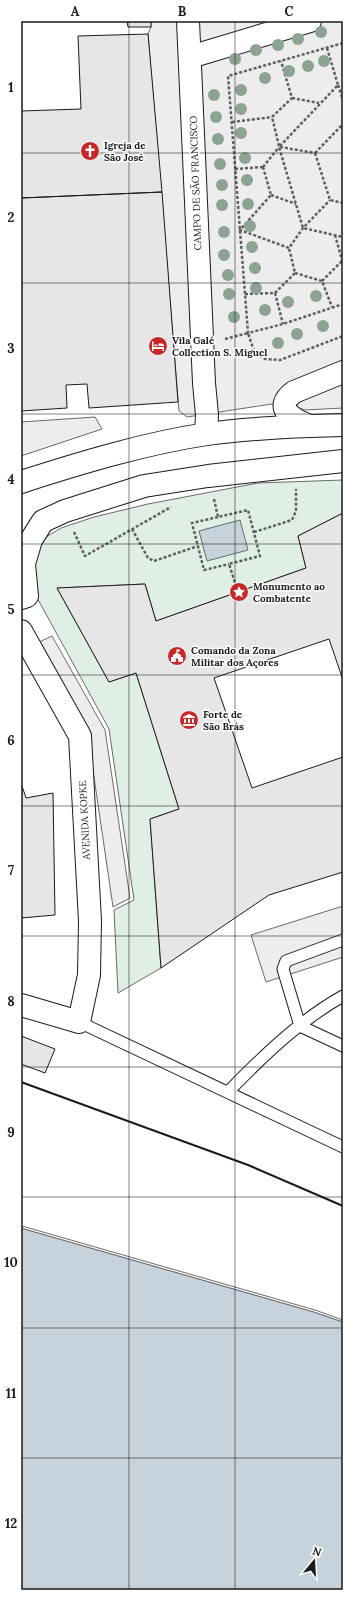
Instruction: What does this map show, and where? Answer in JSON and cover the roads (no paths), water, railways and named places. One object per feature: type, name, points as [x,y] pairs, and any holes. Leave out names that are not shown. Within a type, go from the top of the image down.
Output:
[{"type":"street","name":"CAMPO DE SÃO FRANCISCO","points":[[188,21],[204,383],[207,414],[206,434]]},
{"type":"street","points":[[190,57],[310,21]]},
{"type":"street","points":[[310,426],[296,421],[288,416],[284,402],[288,396],[294,392],[343,372]]},
{"type":"street","points":[[21,482],[79,464],[152,445],[206,434],[343,425]]},
{"type":"street","points":[[21,598],[27,596],[24,564],[31,540],[44,521],[65,511],[144,486],[208,476],[343,461]]},
{"type":"street","name":"AVENIDA KOPKE","points":[[21,631],[80,736],[90,921],[89,975],[79,1022]]},
{"type":"street","points":[[21,1005],[79,1022]]},
{"type":"lane","points":[[343,940],[286,961],[283,969],[300,1026],[343,1046]]},
{"type":"lane","points":[[228,1092],[257,1063],[300,1026],[324,1007],[343,996]]},
{"type":"lane","points":[[79,1022],[343,1147]]},
{"type":"place","name":"Igreja de São José","points":[[90,151]]},
{"type":"place","name":"Vila Galé Collection S. Miguel","points":[[158,346]]},
{"type":"place","name":"Monumento ao Combatente","points":[[239,592]]},
{"type":"place","name":"Comando da Zona Militar dos Açores","points":[[177,656]]},
{"type":"place","name":"Forte de São Brás","points":[[189,720]]}]
